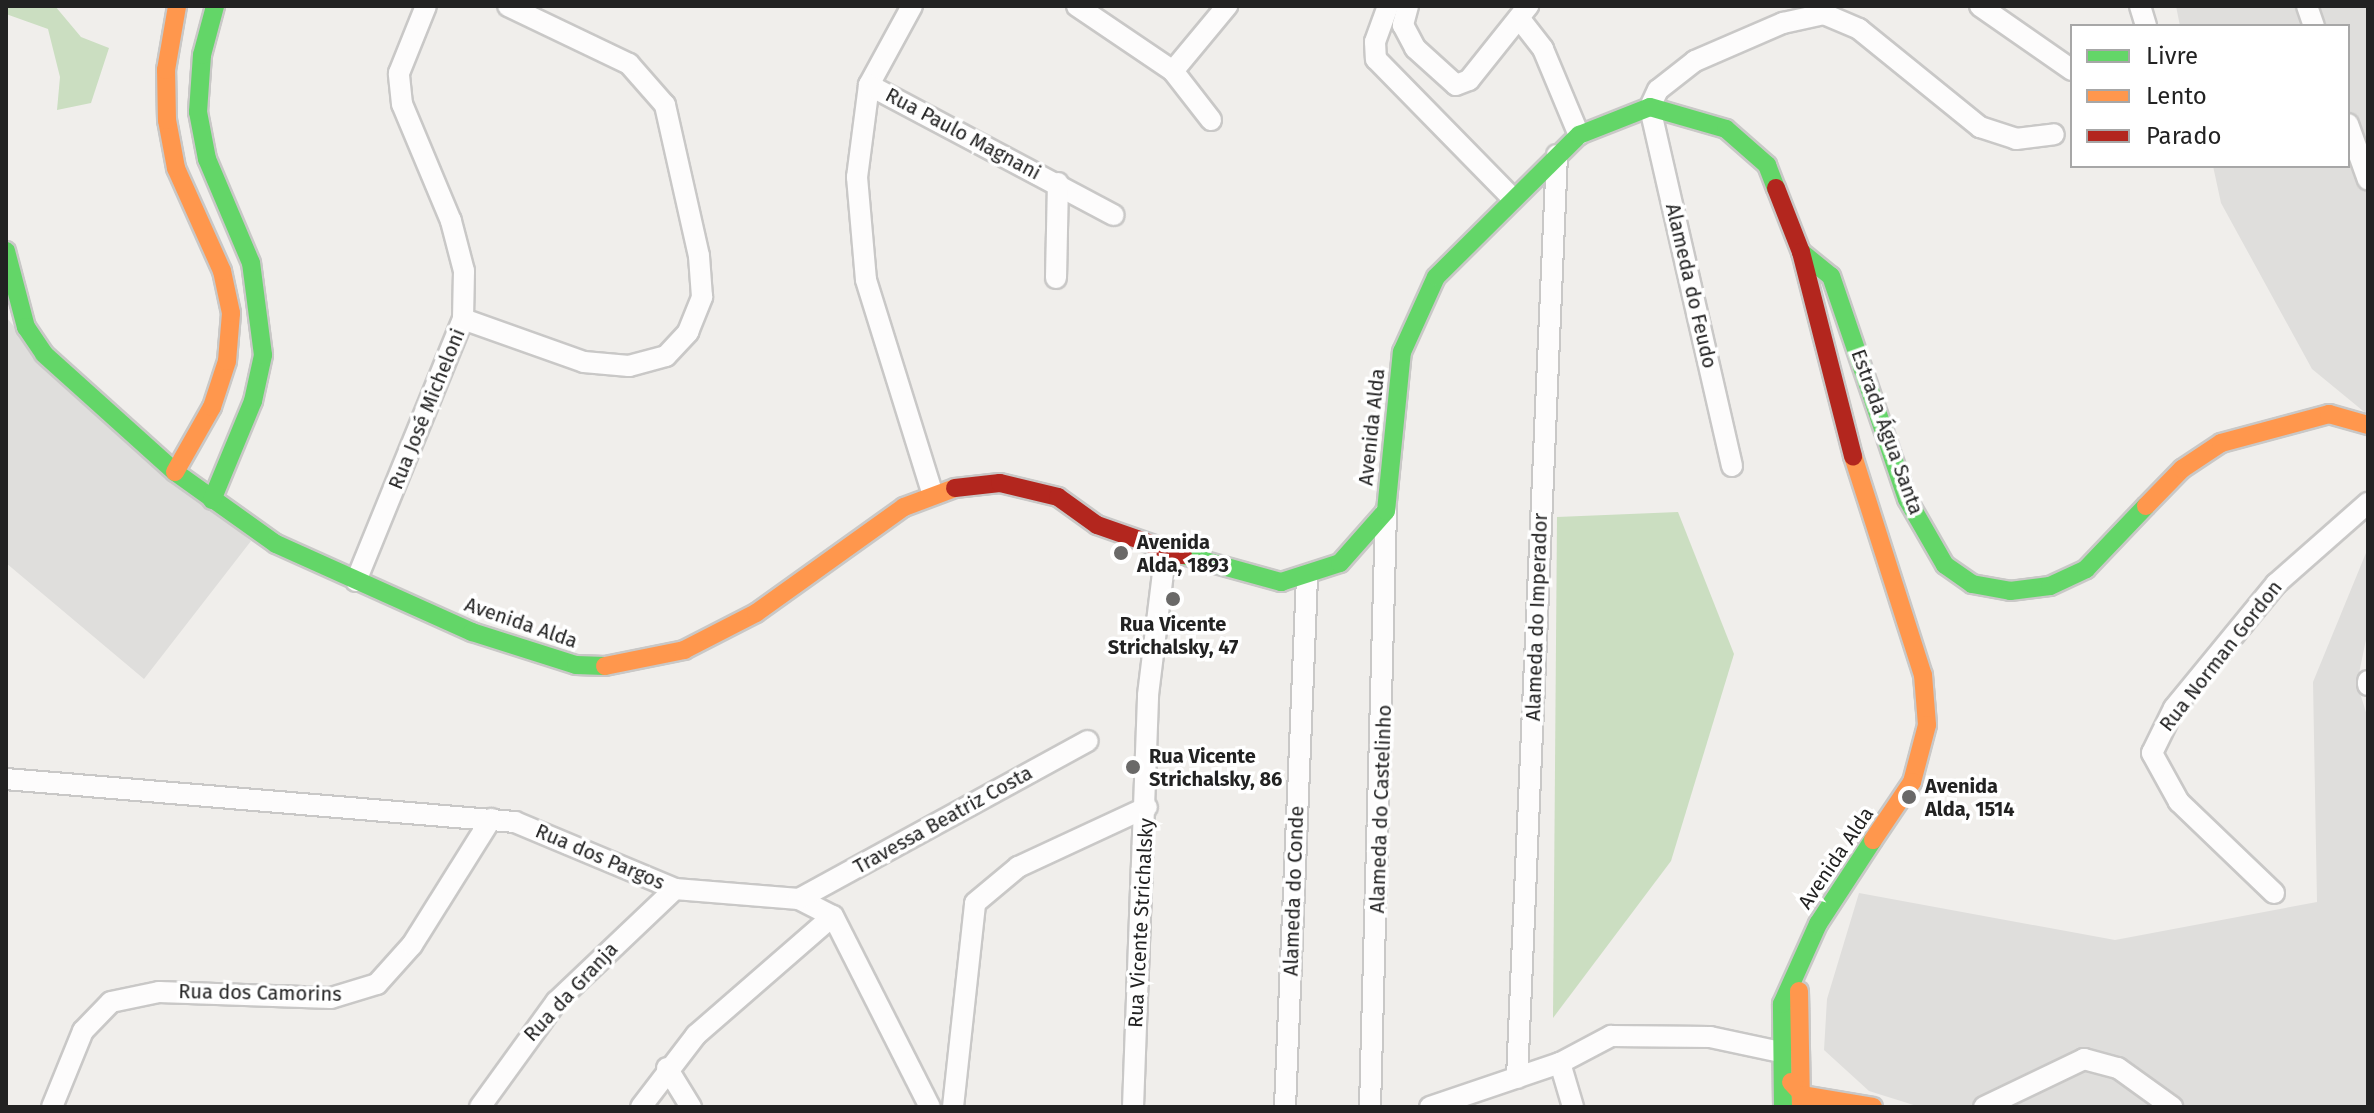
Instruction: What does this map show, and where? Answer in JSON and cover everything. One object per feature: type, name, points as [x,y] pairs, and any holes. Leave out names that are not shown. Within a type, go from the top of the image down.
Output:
[{"type":"street","points":[[175,472],[212,407],[227,361],[231,313],[222,271],[176,168],[167,120],[166,70],[177,6]]},
{"type":"street","points":[[212,500],[253,401],[263,355],[261,304],[251,263],[207,159],[198,112],[202,55],[215,6]]},
{"type":"street","name":"Rua José Micheloni","points":[[356,581],[463,319],[464,271],[451,221],[402,104],[399,73],[426,6]]},
{"type":"street","points":[[463,319],[584,362],[629,366],[666,356],[688,332],[702,297],[699,256],[665,105],[629,64],[508,6]]},
{"type":"street","points":[[912,6],[869,85],[857,177],[866,280],[932,492]]},
{"type":"street","points":[[1077,6],[1173,71],[1211,120]]},
{"type":"street","points":[[1173,71],[1227,6]]},
{"type":"street","points":[[1388,6],[1375,42],[1376,59],[1512,198]]},
{"type":"street","points":[[1408,6],[1403,25],[1415,48],[1456,85],[1469,80],[1524,12],[1579,135]]},
{"type":"street","points":[[1980,6],[2070,68]]},
{"type":"street","points":[[1650,107],[1658,90],[1695,61],[1817,14],[1852,24],[1980,127],[2016,139],[2054,134]]},
{"type":"street","name":"Rua Paulo Magnani","points":[[869,85],[1114,215]]},
{"type":"street","name":"Avenida Alda","points":[[6,251],[26,327],[44,354],[175,472],[276,544],[356,581],[558,661],[642,663],[756,613],[932,492],[983,483],[1030,489],[1058,497],[1097,525],[1245,577],[1307,578],[1340,563],[1386,511],[1396,382],[1413,321],[1436,277],[1512,198],[1579,135],[1650,107],[1726,129],[1767,165],[1801,252],[1851,451],[1923,675],[1927,725],[1912,782],[1818,924],[1782,1004],[1780,1062],[1783,1107]]},
{"type":"street","name":"Alameda do Feudo","points":[[1650,107],[1732,466]]},
{"type":"street","points":[[2350,130],[2368,180]]},
{"type":"street","name":"Alameda do Imperador","points":[[1517,1078],[1557,155]]},
{"type":"street","name":"Rua Paulo Magnani","points":[[1056,278],[1058,183]]},
{"type":"street","name":"Estrada Água Santa","points":[[1801,252],[1831,276],[1913,510],[1945,565],[1972,584],[2010,591],[2050,586],[2086,569],[2182,469],[2221,443],[2329,414],[2368,425]]},
{"type":"street","name":"Rua Norman Gordon","points":[[2274,893],[2179,802],[2164,784],[2152,753],[2174,708],[2276,584],[2368,503]]},
{"type":"street","name":"Alameda do Castelinho","points":[[1370,1107],[1386,511]]},
{"type":"street","name":"Rua Vicente Strichalsky","points":[[1133,1107],[1147,807],[1148,695],[1166,548]]},
{"type":"street","name":"Alameda do Conde","points":[[1285,1107],[1307,578]]},
{"type":"street","name":"Travessa Beatriz Costa","points":[[799,899],[1088,741]]},
{"type":"street","name":"Rua dos Pargos","points":[[6,779],[491,819],[547,831],[675,889],[799,899],[833,916]]},
{"type":"street","points":[[953,1107],[975,903],[1018,867],[1147,807]]},
{"type":"street","name":"Rua dos Camorins","points":[[52,1107],[83,1031],[111,1002],[159,992],[331,998],[377,984],[412,945],[491,819]]},
{"type":"street","name":"Rua da Granja","points":[[480,1107],[556,1002],[675,889]]},
{"type":"street","points":[[641,1107],[667,1068],[730,1002],[833,916],[930,1107]]},
{"type":"street","name":"Avenida Alda","points":[[1798,973],[1802,1101]]},
{"type":"street","points":[[1430,1107],[1560,1063],[1611,1036],[1657,1032],[1780,1062],[1802,1101],[1854,1099]]},
{"type":"street","points":[[1802,1054],[1854,1099],[1873,1107]]},
{"type":"street","points":[[1984,1107],[2084,1059],[2118,1068],[2172,1107]]},
{"type":"street","points":[[1560,1063],[1573,1107]]},
{"type":"street","points":[[667,1068],[691,1107]]},
{"type":"street","points":[[1481,1107],[1495,1086]]},
{"type":"shaded area","points":[[2176,6],[2368,6],[2368,415],[2312,369],[2221,203],[2213,168],[2350,168],[2350,24],[2180,24]]},
{"type":"shaded area","points":[[6,317],[69,391],[251,541],[144,679],[6,563]]},
{"type":"shaded area","points":[[2368,548],[2368,630],[2357,683],[2368,719],[2368,1107],[1920,1107],[1869,1091],[1824,1050],[1827,999],[1859,893],[2115,940],[2317,902],[2313,682]]},
{"type":"green space","points":[[6,6],[55,6],[81,37],[109,48],[91,103],[57,110],[60,77],[48,29],[6,14]]},
{"type":"green space","points":[[1678,512],[1734,654],[1671,861],[1553,1018],[1557,517]]},
{"type":"traffic: fast","points":[[212,500],[253,401],[263,355],[251,263],[207,159],[198,112],[202,55],[215,6]]},
{"type":"traffic: fast","points":[[1183,555],[1281,582],[1340,563],[1386,511],[1402,352],[1436,277],[1579,135],[1650,107],[1726,129],[1767,165],[1776,188]]},
{"type":"traffic: fast","points":[[6,251],[26,327],[44,354],[175,472],[276,544],[472,632],[576,665],[605,666]]},
{"type":"traffic: fast","points":[[1801,252],[1831,276],[1907,499],[1945,565],[1972,584],[2010,591],[2050,586],[2086,569],[2146,506]]},
{"type":"traffic: fast","points":[[1783,1107],[1782,1004],[1818,924],[1873,840]]},
{"type":"traffic: slow","points":[[175,472],[212,407],[227,361],[231,313],[222,271],[176,168],[167,120],[166,70],[177,6]]},
{"type":"traffic: slow","points":[[2146,506],[2182,469],[2221,443],[2329,414],[2368,425]]},
{"type":"traffic: slow","points":[[1853,456],[1923,675],[1927,725],[1912,782],[1873,840]]},
{"type":"traffic: slow","points":[[605,666],[684,650],[756,613],[904,507],[955,488]]},
{"type":"traffic: slow","points":[[1799,991],[1801,1107]]},
{"type":"traffic: slow","points":[[1791,1082],[1803,1095],[1873,1107]]},
{"type":"traffic: jam","points":[[1776,188],[1801,252],[1853,456]]},
{"type":"traffic: jam","points":[[955,488],[1000,483],[1058,497],[1097,525],[1183,555]]},
{"type":"place","name":"Avenida Alda, 1893","points":[[1121,553]]},
{"type":"place","name":"Rua Vicente Strichalsky, 47","points":[[1173,599]]},
{"type":"place","name":"Rua Vicente Strichalsky, 86","points":[[1133,767]]},
{"type":"place","name":"Avenida Alda, 1514","points":[[1909,797]]}]
